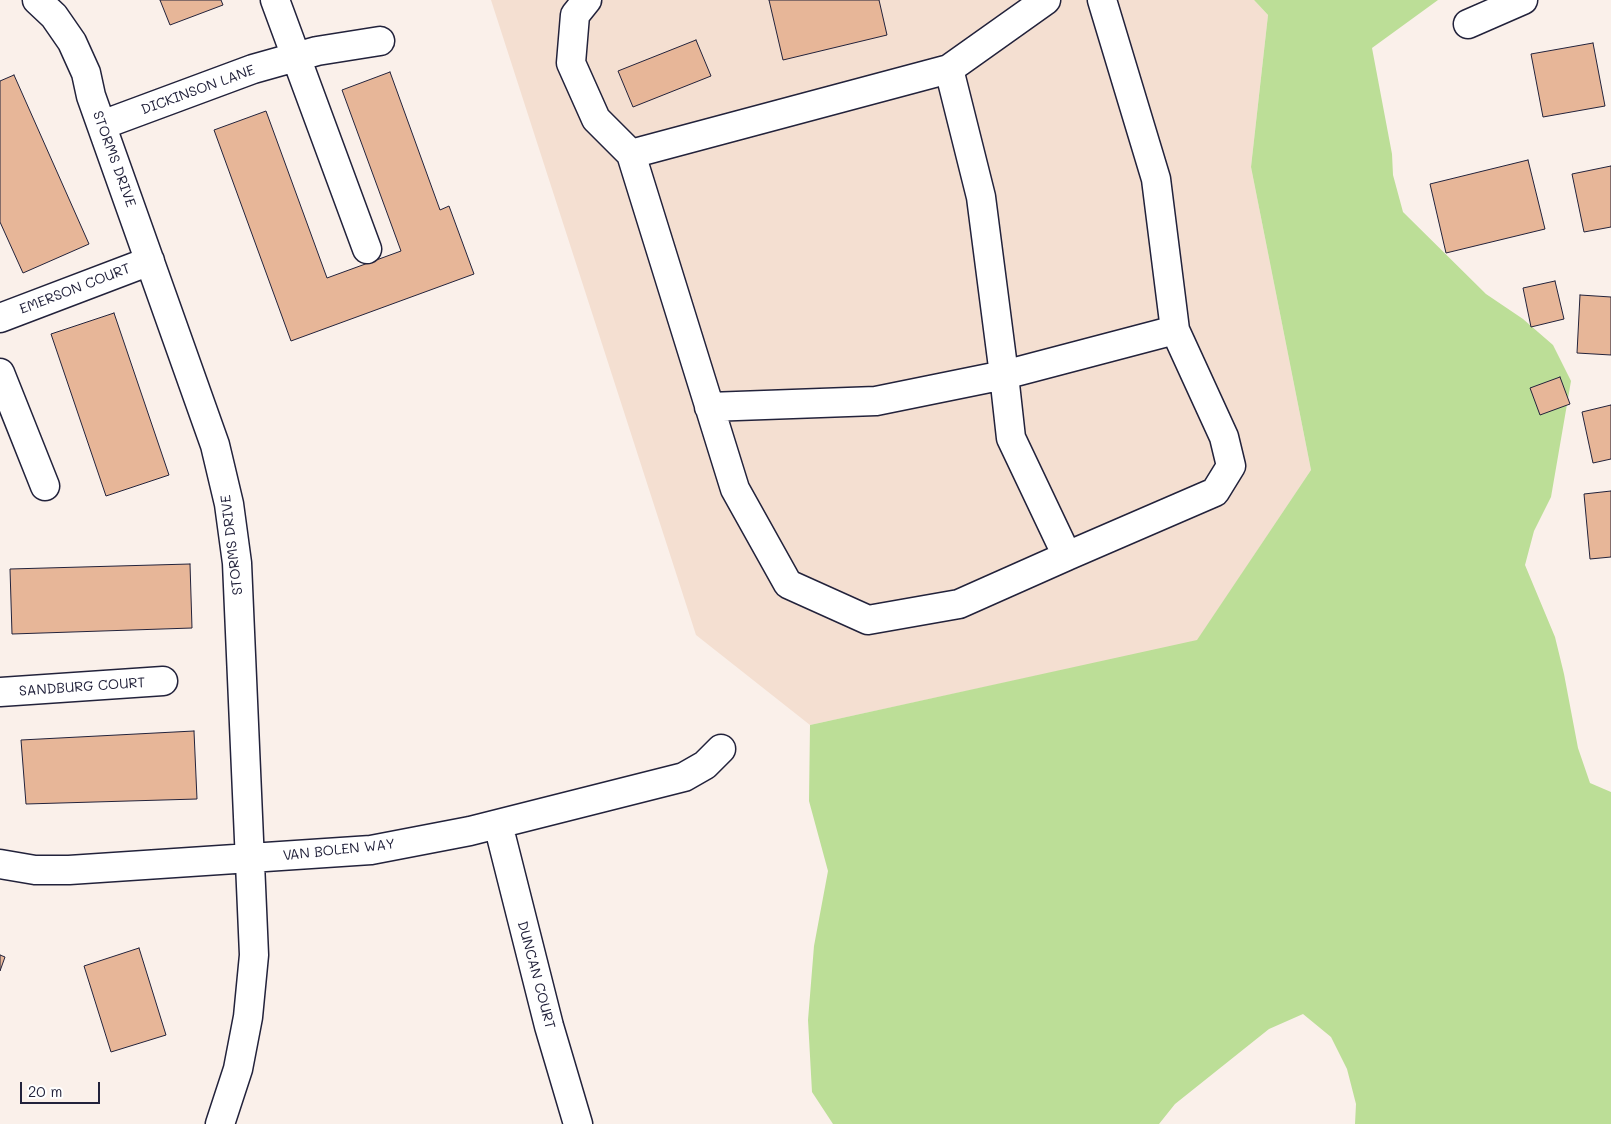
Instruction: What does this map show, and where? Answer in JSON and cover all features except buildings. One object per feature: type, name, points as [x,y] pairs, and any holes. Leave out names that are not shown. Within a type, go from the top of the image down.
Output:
[{"type":"street","name":"STORMS DRIVE","points":[[37,0],[54,16],[72,42],[86,73],[102,125],[215,445],[229,504],[237,563],[254,955],[248,1017],[238,1069],[220,1124]]},
{"type":"street","points":[[275,0],[367,249]]},
{"type":"street","points":[[587,0],[575,15],[571,63],[596,120],[631,154],[735,489],[788,584],[868,620],[959,604],[1215,492],[1231,466],[1224,437],[1175,330],[1156,179],[1102,0]]},
{"type":"street","points":[[631,154],[949,69],[1046,0]]},
{"type":"street","points":[[1468,24],[1523,0]]},
{"type":"street","name":"DICKINSON LANE","points":[[102,125],[253,69],[317,51],[380,41]]},
{"type":"street","points":[[949,69],[981,197],[1012,438],[1067,556]]},
{"type":"street","name":"EMERSON COURT","points":[[0,318],[150,261]]},
{"type":"street","points":[[709,407],[876,401],[1004,375],[1175,330]]},
{"type":"street","points":[[0,373],[45,486]]},
{"type":"street","name":"SANDBURG COURT","points":[[0,692],[163,681]]},
{"type":"street","name":"VAN BOLEN WAY","points":[[0,864],[35,870],[69,870],[371,850],[498,824],[684,777],[705,765],[721,749]]},
{"type":"street","name":"DUNCAN COURT","points":[[498,824],[549,1026],[578,1124]]},
{"type":"shaded area","points":[[491,0],[1254,0],[1268,15],[1251,167],[1311,470],[1197,641],[810,725],[696,635]]},
{"type":"green space","points":[[1254,0],[1438,0],[1372,48],[1392,154],[1393,175],[1403,212],[1486,294],[1523,319],[1553,345],[1571,381],[1551,497],[1534,531],[1525,565],[1555,637],[1578,748],[1590,783],[1611,792],[1611,1124],[1355,1124],[1356,1104],[1347,1069],[1331,1037],[1303,1014],[1269,1029],[1175,1104],[1159,1124],[833,1124],[812,1092],[808,1020],[814,946],[828,871],[809,801],[810,725],[1197,640],[1311,470],[1251,167],[1268,15]]}]
